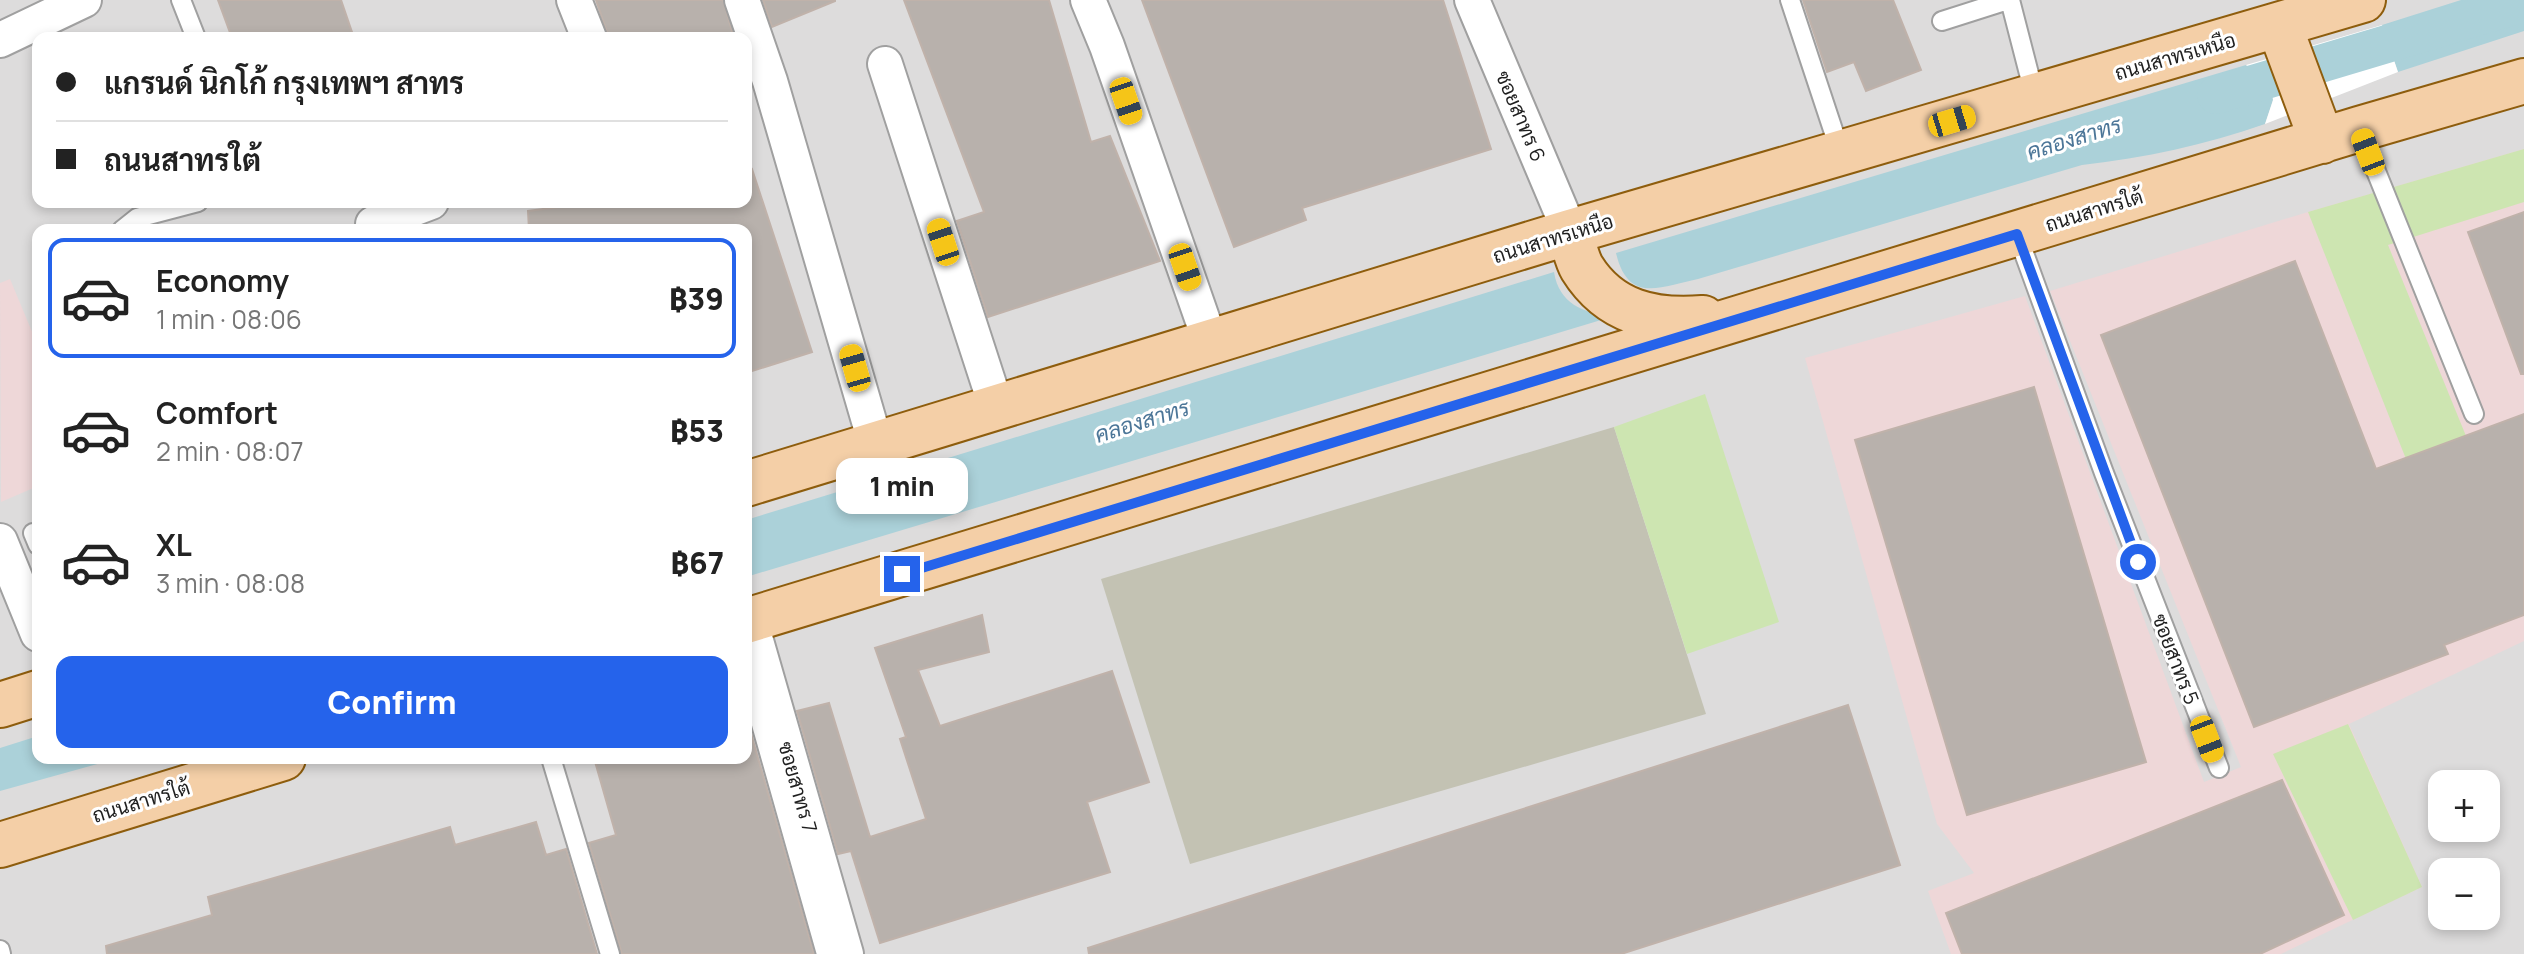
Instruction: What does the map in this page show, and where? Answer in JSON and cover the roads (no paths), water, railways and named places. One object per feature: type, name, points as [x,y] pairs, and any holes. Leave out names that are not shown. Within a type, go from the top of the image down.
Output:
[{"type":"main road","name":"ถนนสาทรเหนือ","points":[[752,482],[1570,232],[2363,0]]},
{"type":"main road","points":[[2279,26],[2330,125]]},
{"type":"main road","name":"ถนนสาทรใต้","points":[[752,620],[2017,234],[2330,125],[2524,81]]},
{"type":"main road","points":[[1570,232],[1581,267],[1610,300],[1631,313],[1684,320],[1753,314]]},
{"type":"main road","points":[[0,705],[32,695]]},
{"type":"main road","name":"ถนนสาทรใต้","points":[[0,845],[263,764]]},
{"type":"street","points":[[3,28],[84,0]]},
{"type":"street","points":[[574,0],[587,32]]},
{"type":"street","points":[[742,0],[770,81],[876,445]]},
{"type":"street","points":[[1088,0],[1210,341]]},
{"type":"street","name":"ซอยสาทร 6","points":[[1472,0],[1570,232]]},
{"type":"street","points":[[885,64],[997,409]]},
{"type":"street","points":[[373,224],[411,208]]},
{"type":"street","points":[[0,541],[32,619]]},
{"type":"street","name":"ซอยสาทร 7","points":[[752,635],[846,954]]},
{"type":"lane","points":[[181,0],[194,32]]},
{"type":"lane","points":[[1790,0],[1841,154]]},
{"type":"lane","points":[[1942,21],[2009,0],[2035,97]]},
{"type":"lane","points":[[2330,125],[2474,414]]},
{"type":"lane","points":[[130,224],[137,218],[175,208]]},
{"type":"lane","name":"ซอยสาทร 5","points":[[2017,234],[2104,473],[2219,768]]},
{"type":"lane","points":[[752,692],[826,954]]},
{"type":"lane","points":[[553,764],[610,954]]},
{"type":"lane","points":[[566,764],[622,954]]},
{"type":"water","points":[[2461,0],[2524,0],[2524,31],[2398,72],[2382,25]]},
{"type":"water","points":[[2246,65],[2271,85],[2273,100],[2265,124],[2220,138],[2129,159],[2082,165],[1659,288],[1637,286],[1629,280],[1621,269],[1616,253]]},
{"type":"water","points":[[1554,272],[1561,292],[1574,305],[1611,317],[752,575],[752,518]]},
{"type":"water","points":[[32,738],[32,764],[97,764],[0,791],[0,748]]},
{"type":"waterway","name":"คลองสาทร","points":[[2216,95],[2524,3]]}]
